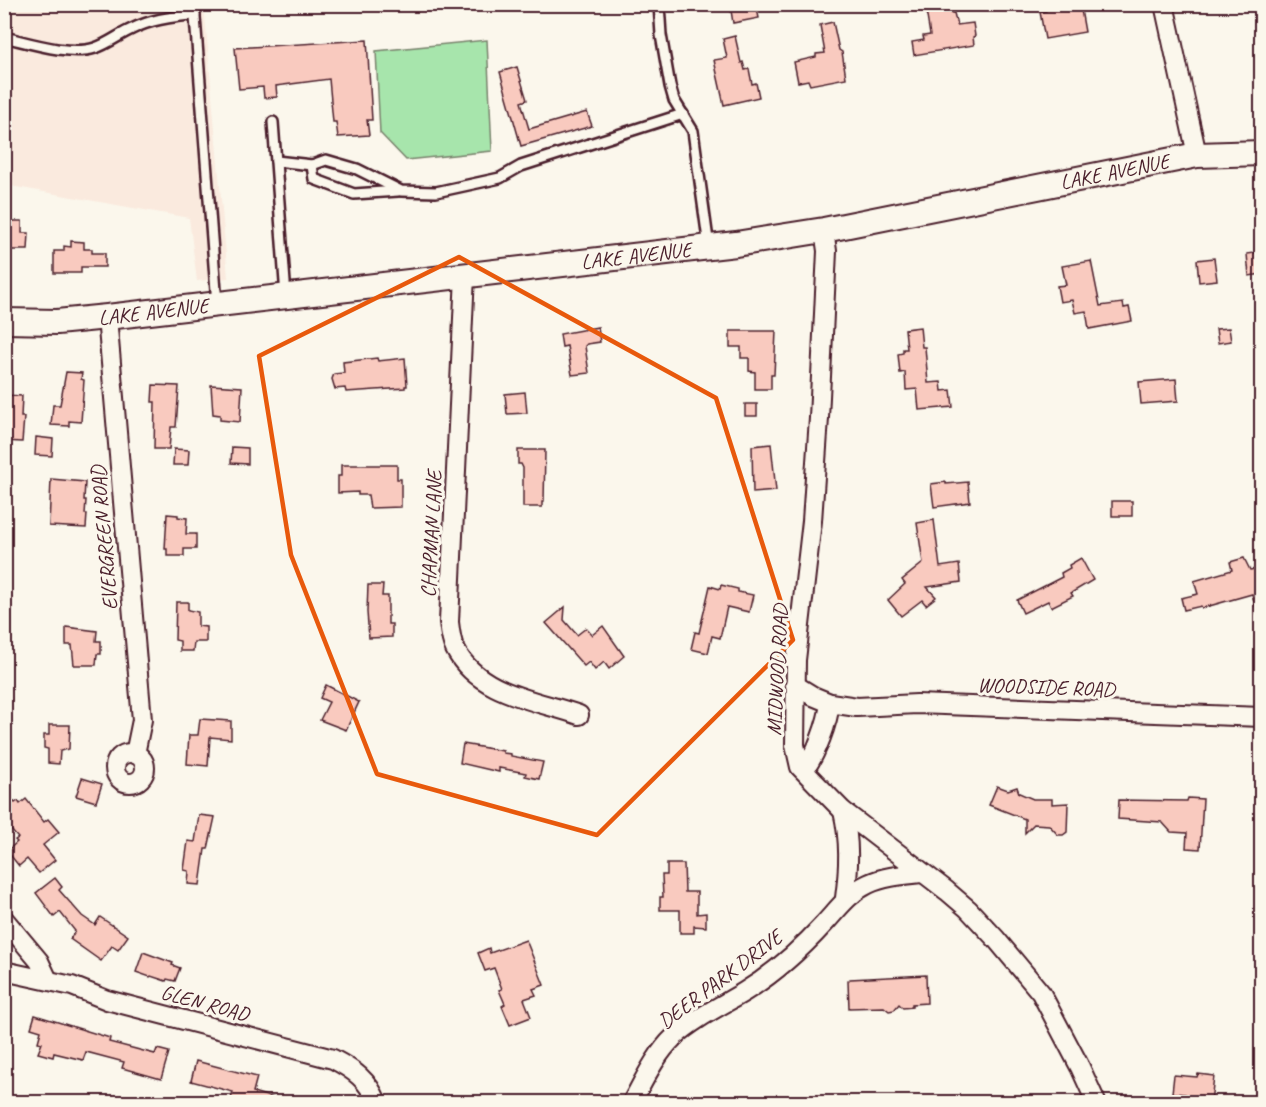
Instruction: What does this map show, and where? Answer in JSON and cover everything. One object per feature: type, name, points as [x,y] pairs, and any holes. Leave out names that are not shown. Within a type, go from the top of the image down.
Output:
[{"type":"main road","name":"LAKE AVENUE","points":[[4,321],[57,322],[107,317],[709,247],[824,230],[1197,154],[1262,153]]},
{"type":"street","points":[[1164,4],[1197,154]]},
{"type":"street","name":"MIDWOOD ROAD","points":[[824,230],[827,251],[819,418],[812,521],[799,625],[795,685],[795,745],[800,767],[843,810],[898,851],[968,909],[1041,993],[1072,1051],[1095,1102]]},
{"type":"street","name":"CHAPMAN LANE","points":[[465,275],[449,622],[452,642],[456,651],[477,676],[493,687],[579,715]]},
{"type":"street","name":"EVERGREEN ROAD","points":[[107,317],[142,720],[135,754]]},
{"type":"street","name":"WOODSIDE ROAD","points":[[795,685],[830,703],[857,707],[917,704],[1262,717]]},
{"type":"street","points":[[804,770],[814,754],[825,725],[830,703]]},
{"type":"street","points":[[843,810],[849,853],[845,898]]},
{"type":"street","name":"DEER PARK DRIVE","points":[[632,1102],[657,1058],[673,1038],[694,1021],[747,990],[796,951],[825,924],[845,898],[867,884],[899,875],[922,873]]},
{"type":"street","points":[[4,919],[39,961],[48,980]]},
{"type":"street","name":"GLEN ROAD","points":[[4,971],[72,986],[118,1003],[333,1059],[354,1070],[368,1085],[377,1102]]},
{"type":"lane","points":[[194,4],[217,304]]},
{"type":"lane","points":[[659,4],[661,35],[670,86],[674,100],[693,131],[709,247]]},
{"type":"lane","points":[[4,37],[70,50],[95,48],[151,21],[173,16],[195,15]]},
{"type":"lane","points":[[312,165],[314,178],[354,194],[401,191],[436,192],[500,178],[521,165],[683,114]]},
{"type":"lane","points":[[273,122],[286,296]]},
{"type":"lane","points":[[276,161],[312,165],[326,160],[357,169],[401,191]]},
{"type":"highlighted area","points":[[459,257],[716,398],[793,640],[597,835],[377,774],[291,555],[259,356]]},
{"type":"shaded area","points":[[4,5],[204,5],[228,278],[197,281],[189,218],[5,185]]},
{"type":"green space","points":[[487,40],[492,151],[406,160],[380,133],[376,51]]},
{"type":"building","points":[[730,4],[756,4],[759,18],[733,23]]},
{"type":"building","points":[[925,4],[950,4],[957,25],[973,23],[974,45],[914,55],[912,42],[924,40],[923,36],[930,35]]},
{"type":"building","points":[[1045,4],[1080,4],[1085,32],[1045,39],[1040,12],[1046,11]]},
{"type":"building","points":[[833,22],[839,50],[842,52],[846,78],[810,85],[808,80],[798,82],[794,62],[825,53],[820,25]]},
{"type":"building","points":[[735,36],[741,63],[743,62],[745,70],[749,69],[752,84],[756,83],[759,97],[724,105],[714,60],[727,58],[723,39]]},
{"type":"building","points":[[367,40],[372,120],[367,120],[369,135],[338,137],[336,122],[333,122],[329,79],[276,86],[277,97],[264,98],[263,87],[239,89],[235,48]]},
{"type":"building","points":[[517,67],[527,100],[521,102],[529,129],[587,112],[592,126],[521,146],[500,72]]},
{"type":"building","points":[[5,221],[22,221],[22,233],[29,233],[28,250],[4,250]]},
{"type":"building","points":[[71,241],[84,242],[84,249],[92,249],[92,253],[105,253],[105,267],[81,267],[81,273],[54,273],[54,251],[64,251],[64,246],[71,247]]},
{"type":"building","points":[[1262,252],[1262,274],[1249,276],[1247,254]]},
{"type":"building","points":[[1214,258],[1217,280],[1199,282],[1197,260]]},
{"type":"building","points":[[1091,261],[1100,306],[1123,303],[1124,308],[1129,307],[1132,321],[1089,329],[1086,311],[1075,313],[1072,300],[1060,302],[1057,286],[1066,285],[1062,266]]},
{"type":"building","points":[[598,327],[600,342],[585,346],[589,373],[572,375],[567,346],[562,347],[560,334]]},
{"type":"building","points":[[920,327],[922,347],[925,347],[928,383],[941,382],[942,391],[951,390],[953,407],[919,410],[917,389],[906,390],[905,372],[900,373],[898,354],[903,353],[903,349],[907,349],[905,329]]},
{"type":"building","points":[[1229,328],[1231,341],[1218,343],[1216,329]]},
{"type":"building","points":[[730,331],[776,331],[771,389],[755,389],[755,372],[749,371],[749,358],[741,358],[741,347],[730,347]]},
{"type":"building","points":[[377,358],[378,361],[405,358],[407,386],[405,388],[346,392],[345,388],[335,389],[332,379],[334,374],[344,373],[343,362]]},
{"type":"building","points":[[66,372],[82,373],[81,379],[84,380],[81,422],[69,421],[69,426],[51,425],[53,405],[60,405]]},
{"type":"building","points":[[1176,379],[1178,401],[1141,404],[1139,382]]},
{"type":"building","points":[[153,385],[179,386],[176,427],[171,427],[169,449],[154,449]]},
{"type":"building","points":[[211,385],[242,387],[240,422],[220,420],[220,415],[213,414]]},
{"type":"building","points":[[525,392],[527,413],[507,414],[505,394]]},
{"type":"building","points":[[4,395],[22,396],[21,417],[24,417],[22,442],[4,441]]},
{"type":"building","points":[[745,404],[757,404],[757,416],[745,416]]},
{"type":"building","points":[[36,437],[53,439],[52,456],[35,455]]},
{"type":"building","points":[[771,444],[776,491],[753,493],[752,446]]},
{"type":"building","points":[[232,447],[248,448],[248,464],[231,463]]},
{"type":"building","points":[[174,449],[189,450],[188,465],[173,465]]},
{"type":"building","points":[[518,450],[545,450],[542,507],[523,507],[523,468],[521,464],[518,464]]},
{"type":"building","points":[[341,465],[397,465],[397,479],[401,479],[401,507],[370,508],[368,495],[358,495],[358,492],[338,493],[338,476],[341,476]]},
{"type":"building","points":[[51,479],[85,482],[86,528],[49,526]]},
{"type":"building","points":[[946,482],[946,484],[968,482],[970,502],[934,507],[931,484]]},
{"type":"building","points":[[1112,501],[1132,501],[1132,516],[1112,516]]},
{"type":"building","points":[[167,514],[187,518],[186,534],[196,534],[196,549],[184,549],[184,556],[167,556],[167,549],[165,549]]},
{"type":"building","points":[[934,520],[940,567],[959,564],[961,582],[927,587],[936,597],[926,605],[922,600],[901,616],[888,600],[905,584],[902,580],[923,563],[917,523]]},
{"type":"building","points":[[1081,558],[1093,580],[1071,593],[1073,596],[1051,607],[1048,601],[1023,613],[1017,600],[1062,577],[1061,573],[1070,568],[1069,565]]},
{"type":"building","points":[[1244,558],[1250,570],[1256,569],[1259,575],[1262,574],[1262,615],[1258,616],[1252,594],[1202,608],[1201,606],[1184,610],[1181,598],[1198,594],[1194,581],[1232,570],[1230,562]]},
{"type":"building","points":[[368,585],[383,585],[382,596],[388,596],[388,624],[392,624],[392,637],[369,638]]},
{"type":"building","points":[[721,585],[753,595],[749,612],[727,607],[720,638],[712,636],[708,653],[691,649],[695,632],[699,633],[710,586],[720,589]]},
{"type":"building","points":[[176,602],[188,602],[188,610],[198,612],[198,626],[206,627],[206,642],[194,642],[193,651],[180,651],[180,641],[175,640]]},
{"type":"building","points":[[565,607],[564,620],[577,635],[586,628],[592,635],[603,626],[624,656],[609,669],[604,662],[595,670],[589,662],[584,666],[546,623]]},
{"type":"building","points":[[66,627],[97,631],[96,641],[101,641],[101,654],[97,654],[96,665],[74,665],[72,645],[66,645]]},
{"type":"building","points":[[326,685],[359,702],[346,730],[320,720],[329,702],[320,698]]},
{"type":"building","points":[[200,719],[231,721],[231,739],[210,737],[208,766],[187,764],[189,735],[198,735]]},
{"type":"building","points":[[49,725],[70,725],[69,749],[60,751],[59,764],[48,763],[48,749],[44,748],[44,735],[49,735]]},
{"type":"building","points":[[463,744],[503,751],[511,756],[543,762],[539,779],[525,776],[526,773],[499,768],[499,772],[460,763]]},
{"type":"building","points":[[82,778],[102,784],[96,802],[76,796]]},
{"type":"building","points":[[997,786],[1008,790],[1017,787],[1019,793],[1033,799],[1052,799],[1052,804],[1068,803],[1067,832],[1058,835],[1049,825],[1034,824],[1025,833],[1025,819],[989,805]]},
{"type":"building","points":[[4,790],[15,803],[18,801],[20,804],[26,799],[44,822],[48,819],[59,832],[43,845],[55,860],[39,873],[27,859],[19,866],[7,851],[17,842],[15,840],[18,838],[4,822]]},
{"type":"building","points":[[1188,798],[1203,799],[1200,849],[1186,848],[1187,833],[1171,832],[1162,822],[1118,819],[1119,800],[1187,801]]},
{"type":"building","points":[[199,815],[215,817],[208,849],[205,849],[200,885],[188,884],[189,871],[184,870],[188,841],[195,842]]},
{"type":"building","points":[[667,864],[684,864],[685,892],[697,892],[697,914],[706,913],[706,927],[694,926],[694,933],[680,933],[680,910],[660,910],[660,897],[663,897],[662,875],[667,875]]},
{"type":"building","points":[[55,878],[62,887],[59,890],[82,916],[95,925],[100,917],[128,936],[118,950],[112,946],[101,961],[70,939],[75,931],[60,912],[54,917],[36,893]]},
{"type":"building","points":[[526,940],[544,985],[533,989],[536,995],[524,999],[531,1017],[510,1025],[502,1006],[505,1004],[499,990],[502,989],[494,968],[485,971],[478,953],[489,948],[490,953]]},
{"type":"building","points":[[143,952],[173,963],[172,965],[180,968],[175,981],[167,979],[166,981],[136,972]]},
{"type":"building","points":[[926,975],[927,1003],[912,1004],[912,1007],[903,1008],[899,1004],[894,1010],[889,1011],[884,1007],[849,1008],[848,981],[850,979]]},
{"type":"building","points":[[35,1015],[110,1038],[109,1042],[155,1054],[157,1049],[169,1052],[161,1079],[122,1068],[124,1062],[86,1052],[83,1060],[54,1053],[53,1057],[38,1053],[42,1043],[38,1042],[41,1031],[31,1028]]},
{"type":"building","points":[[196,1061],[257,1077],[253,1092],[277,1099],[277,1102],[230,1102],[233,1092],[191,1081]]},
{"type":"building","points":[[1198,1074],[1214,1076],[1211,1102],[1184,1100],[1185,1094],[1172,1093],[1174,1075],[1197,1077]]}]
